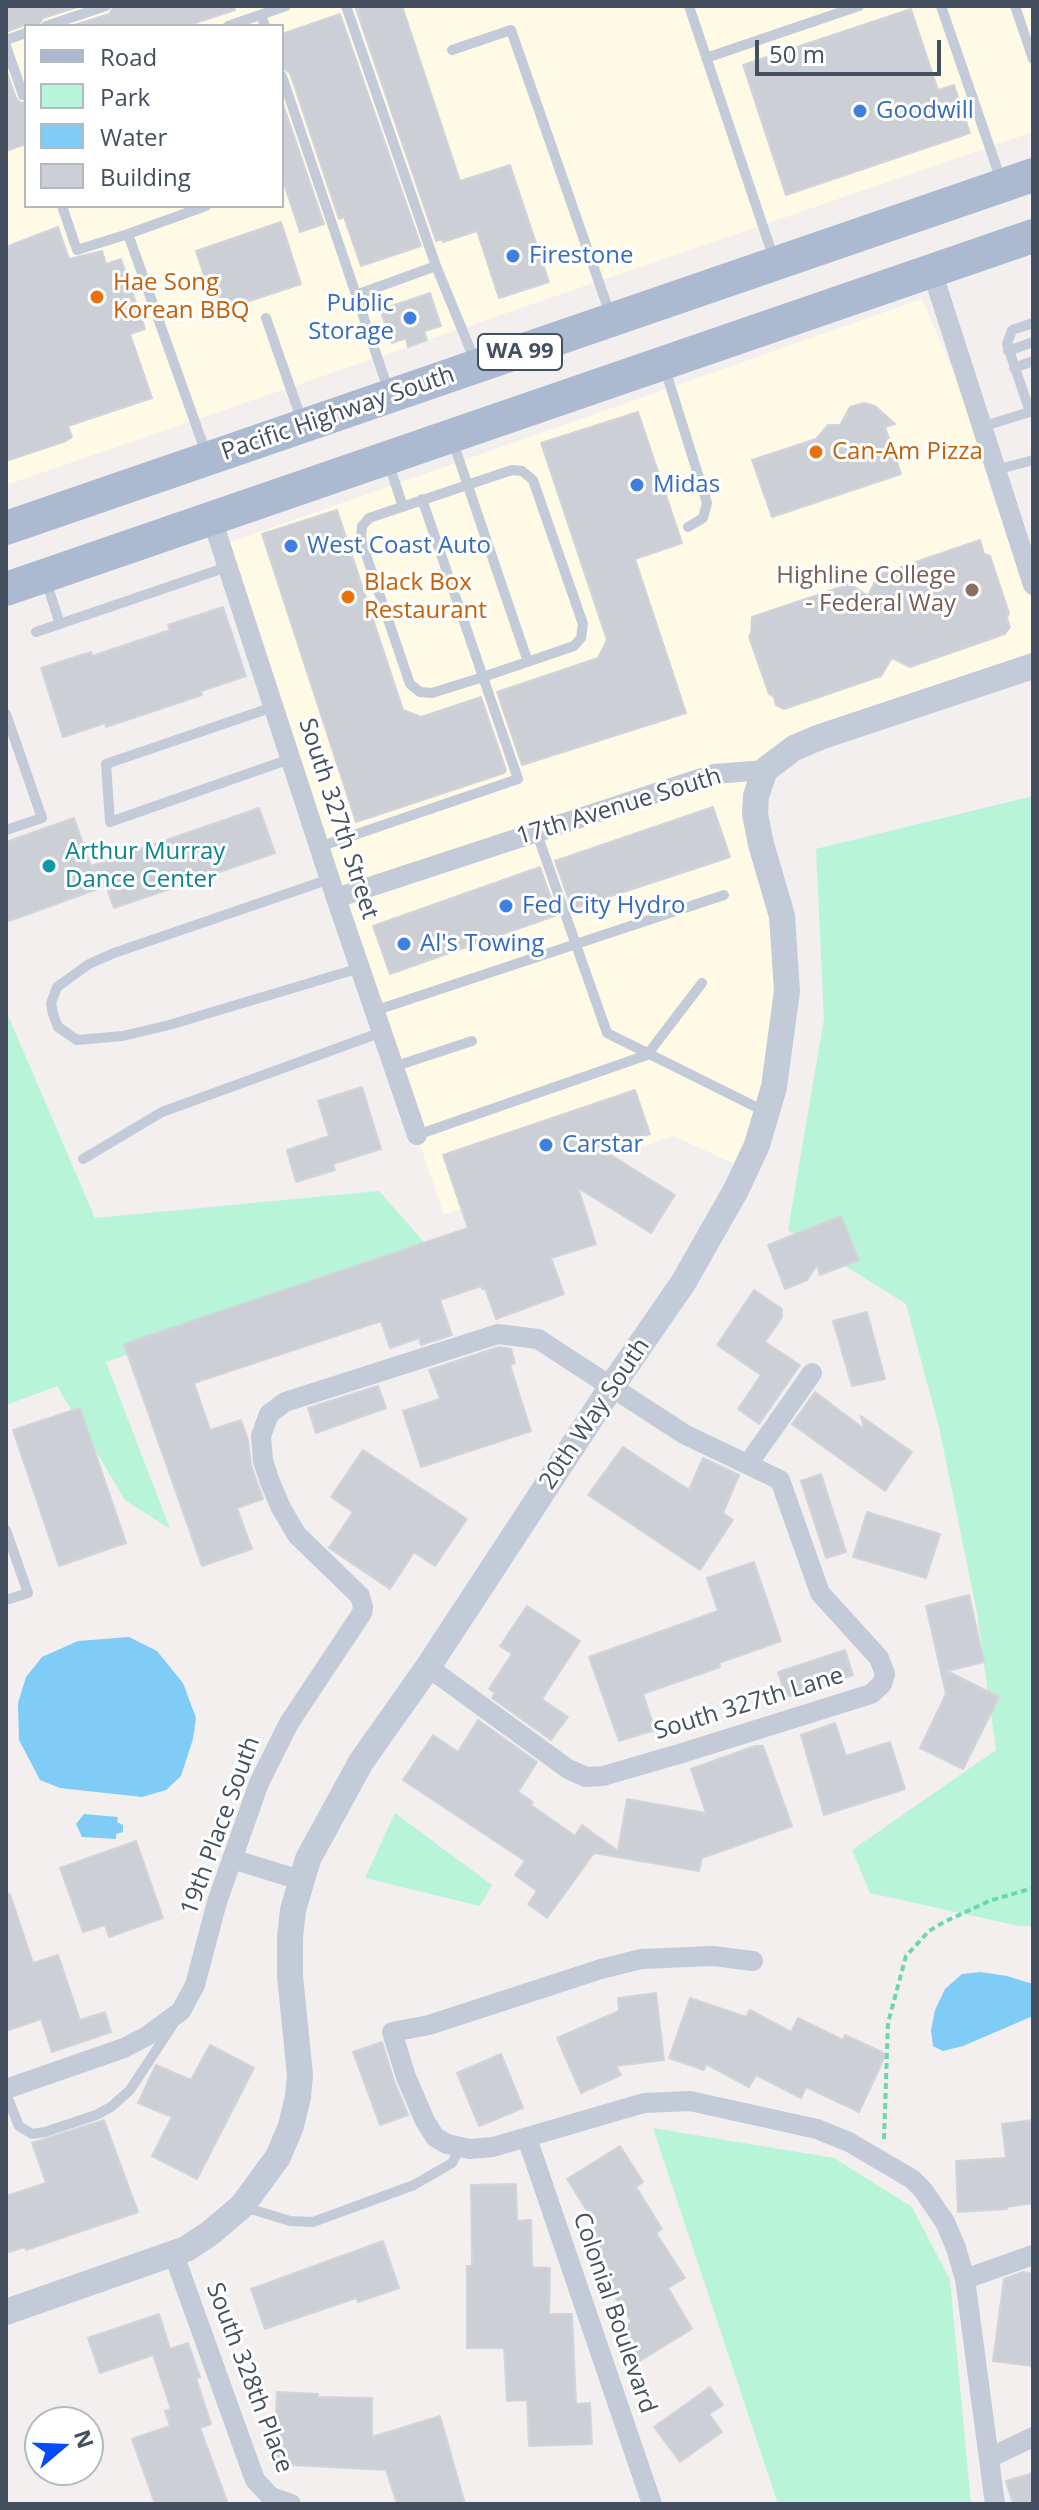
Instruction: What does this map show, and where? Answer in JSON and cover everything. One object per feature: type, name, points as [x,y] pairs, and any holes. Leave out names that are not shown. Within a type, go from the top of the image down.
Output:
[{"type":"main road","name":"Pacific Highway South","points":[[6,528],[1018,180]]},
{"type":"main road","name":"WA 99","points":[[6,589],[1033,236]]},
{"type":"street","points":[[932,271],[1033,585]]},
{"type":"street","name":"South 327th Street","points":[[212,519],[417,1135]]},
{"type":"street","points":[[765,770],[794,748],[820,737],[1033,666]]},
{"type":"street","name":"17th Avenue South","points":[[333,889],[536,831],[714,774],[765,770]]},
{"type":"street","name":"20th Way South","points":[[6,2312],[174,2255],[209,2234],[242,2206],[278,2157],[295,2111],[300,2075],[290,1976],[290,1937],[300,1880],[327,1822],[361,1762],[428,1667],[683,1283],[746,1169],[768,1113],[781,1046],[787,978],[782,916],[755,814],[756,796],[765,770]]},
{"type":"street","name":"19th Place South","points":[[6,2092],[124,2048],[147,2036],[181,2011],[192,1995],[217,1902],[272,1755],[289,1723],[360,1617],[363,1607],[358,1594],[303,1542],[281,1508],[261,1453],[261,1436],[269,1414],[292,1398],[501,1334],[538,1339],[612,1386]]},
{"type":"street","points":[[748,1464],[812,1373]]},
{"type":"street","name":"South 327th Lane","points":[[428,1667],[568,1769],[586,1777],[603,1776],[679,1754],[871,1694],[884,1681],[885,1671],[881,1661],[820,1593],[780,1480],[684,1434],[612,1386]]},
{"type":"street","points":[[232,1859],[300,1880]]},
{"type":"street","points":[[753,1961],[713,1956],[641,1959],[429,2025],[392,2032],[406,2077],[431,2131],[440,2141],[460,2148],[485,2148],[527,2138],[644,2103],[690,2101],[817,2129],[884,2161],[912,2179],[935,2206],[956,2248],[965,2279],[995,2504]]},
{"type":"street","name":"Colonial Boulevard","points":[[527,2138],[652,2504]]},
{"type":"street","name":"South 328th Place","points":[[174,2255],[255,2480],[271,2497],[291,2504]]},
{"type":"street","points":[[965,2279],[1033,2255]]},
{"type":"street","points":[[991,2457],[1033,2437]]},
{"type":"lane","points":[[52,24],[106,6]]},
{"type":"lane","points":[[234,24],[286,6]]},
{"type":"lane","points":[[346,6],[436,266],[478,366]]},
{"type":"lane","points":[[689,6],[776,265]]},
{"type":"lane","points":[[706,58],[859,6]]},
{"type":"lane","points":[[941,6],[1018,180]]},
{"type":"lane","points":[[1015,6],[1033,59]]},
{"type":"lane","points":[[261,15],[264,24]]},
{"type":"lane","points":[[452,50],[511,30],[612,320]]},
{"type":"lane","points":[[24,34],[6,43],[24,95]]},
{"type":"lane","points":[[284,82],[390,396]]},
{"type":"lane","points":[[63,208],[77,250],[200,208]]},
{"type":"lane","points":[[128,234],[208,458]]},
{"type":"lane","points":[[356,295],[436,266]]},
{"type":"lane","points":[[266,318],[304,427]]},
{"type":"lane","points":[[981,427],[1031,412],[1008,351],[1008,340],[1012,330],[1033,323]]},
{"type":"lane","points":[[1008,351],[1033,342]]},
{"type":"lane","points":[[1014,368],[1033,361]]},
{"type":"lane","points":[[663,364],[707,503],[703,518],[688,527]]},
{"type":"lane","points":[[451,436],[528,662]]},
{"type":"lane","points":[[388,458],[403,507]]},
{"type":"lane","points":[[996,470],[1033,460]]},
{"type":"lane","points":[[512,470],[529,474],[583,624],[581,638],[574,646],[432,693],[420,692],[410,684],[360,535],[363,524],[369,518],[422,499],[512,470]]},
{"type":"lane","points":[[319,847],[518,779],[422,499]]},
{"type":"lane","points":[[36,632],[227,567]]},
{"type":"lane","points":[[44,575],[60,624]]},
{"type":"lane","points":[[273,707],[106,764],[110,822],[290,759]]},
{"type":"lane","points":[[6,714],[42,818],[6,830]]},
{"type":"lane","points":[[536,831],[607,1033],[768,1113]]},
{"type":"lane","points":[[333,889],[129,948],[89,964],[57,987],[51,1003],[53,1014],[58,1027],[77,1040],[123,1036],[360,968]]},
{"type":"lane","points":[[374,1011],[724,895]]},
{"type":"lane","points":[[417,1135],[647,1055],[702,983]]},
{"type":"lane","points":[[83,1159],[162,1112],[382,1032]]},
{"type":"lane","points":[[393,1067],[472,1041]]},
{"type":"lane","points":[[6,1530],[28,1593],[6,1600]]},
{"type":"lane","points":[[6,2092],[19,2126],[32,2134],[96,2115],[111,2107],[130,2090],[181,2011]]},
{"type":"lane","points":[[242,2206],[290,2221],[313,2222],[414,2185],[452,2163],[460,2148]]},
{"type":"path","points":[[884,2161],[888,2023],[906,1956],[929,1931],[944,1922],[989,1901],[1033,1888]]},
{"type":"shaded area","points":[[6,6],[1033,6],[1033,132],[6,485]]},
{"type":"shaded area","points":[[922,299],[997,474],[1033,586],[1033,665],[820,737],[760,782],[786,965],[746,1169],[673,1136],[444,1215],[336,898],[228,543]]},
{"type":"green space","points":[[1033,796],[1033,1926],[1019,1926],[870,1893],[852,1850],[996,1750],[977,1613],[939,1427],[906,1304],[788,1230],[824,1019],[816,849]]},
{"type":"green space","points":[[6,1011],[95,1218],[379,1191],[431,1250],[106,1362],[170,1529],[125,1500],[57,1386],[6,1405]]},
{"type":"green space","points":[[395,1813],[492,1885],[480,1906],[365,1878]]},
{"type":"green space","points":[[653,2128],[834,2158],[912,2207],[950,2280],[971,2504],[778,2504]]},
{"type":"water","points":[[129,1637],[157,1651],[183,1683],[196,1718],[181,1776],[166,1790],[142,1797],[60,1788],[40,1780],[19,1740],[18,1703],[26,1677],[42,1657],[78,1641]]},
{"type":"water","points":[[84,1814],[118,1817],[117,1822],[123,1825],[123,1832],[116,1834],[116,1839],[82,1837],[76,1824]]},
{"type":"water","points":[[981,1972],[1033,1984],[1033,2016],[963,2046],[943,2051],[933,2046],[931,2030],[935,2010],[945,1989],[962,1974]]},
{"type":"building","points":[[6,6],[81,6],[43,18],[39,24],[24,24],[6,32]]},
{"type":"building","points":[[114,6],[234,6],[235,10],[192,24],[77,24],[109,14]]},
{"type":"building","points":[[402,6],[460,181],[510,165],[549,282],[499,298],[477,231],[443,242],[442,239],[436,241],[356,9]]},
{"type":"building","name":"Goodwill","points":[[911,9],[938,90],[954,85],[970,133],[786,195],[743,65]]},
{"type":"building","points":[[340,14],[421,246],[361,266],[344,217],[339,219],[290,73],[284,69],[284,33]]},
{"type":"building","points":[[6,70],[16,98],[24,102],[24,145],[6,151]]},
{"type":"building","points":[[284,107],[324,224],[300,232],[284,184]]},
{"type":"building","points":[[281,222],[301,284],[216,312],[196,251]]},
{"type":"building","points":[[58,227],[69,259],[102,251],[106,264],[121,259],[145,329],[130,334],[152,398],[68,426],[72,437],[66,441],[6,461],[6,247]]},
{"type":"building","name":"Public Storage","points":[[430,293],[441,326],[424,331],[427,340],[408,347],[406,338],[392,343],[380,310]]},
{"type":"building","points":[[864,403],[875,406],[895,424],[885,427],[901,474],[772,517],[752,460],[816,439],[828,425],[840,425],[850,407]]},
{"type":"building","points":[[638,412],[682,543],[635,559],[686,713],[522,765],[497,692],[598,658],[607,640],[541,443]]},
{"type":"building","points":[[337,510],[403,710],[421,717],[481,697],[506,770],[356,822],[262,534]]},
{"type":"building","points":[[980,540],[984,554],[990,556],[1009,613],[1010,627],[1005,634],[910,667],[892,658],[881,676],[784,709],[776,705],[774,697],[769,694],[749,637],[752,617],[850,584],[868,596],[878,575]]},
{"type":"building","points":[[223,607],[246,676],[201,691],[202,695],[106,727],[105,723],[63,737],[41,668],[91,652],[92,656],[170,630],[168,625]]},
{"type":"building","points":[[713,807],[730,857],[572,909],[555,861]]},
{"type":"building","points":[[259,808],[275,853],[114,908],[106,886],[6,922],[6,842],[74,818],[91,866]]},
{"type":"building","points":[[540,867],[557,915],[390,974],[373,926]]},
{"type":"building","points":[[362,1087],[381,1149],[333,1164],[335,1170],[296,1182],[287,1150],[329,1136],[318,1101]]},
{"type":"building","points":[[635,1090],[650,1134],[603,1150],[675,1195],[651,1233],[578,1188],[596,1244],[551,1258],[564,1294],[496,1319],[485,1288],[481,1286],[440,1300],[452,1335],[421,1345],[419,1338],[390,1348],[381,1321],[194,1383],[210,1430],[241,1420],[248,1440],[251,1465],[263,1499],[237,1508],[252,1549],[202,1566],[124,1344],[468,1228],[443,1155]]},
{"type":"building","points":[[841,1216],[859,1260],[820,1275],[817,1265],[807,1280],[785,1289],[768,1245]]},
{"type":"building","points":[[754,1290],[782,1309],[782,1317],[765,1342],[800,1365],[759,1424],[738,1409],[761,1375],[717,1345]]},
{"type":"building","points":[[867,1312],[885,1379],[852,1386],[833,1321]]},
{"type":"building","points":[[499,1347],[511,1349],[515,1363],[510,1365],[531,1431],[421,1467],[403,1411],[440,1399],[429,1370]]},
{"type":"building","points":[[378,1386],[386,1408],[316,1433],[308,1408]]},
{"type":"building","points":[[815,1392],[864,1429],[861,1416],[912,1452],[885,1491],[792,1424]]},
{"type":"building","points":[[80,1408],[126,1543],[59,1566],[13,1430]]},
{"type":"building","points":[[623,1447],[689,1490],[703,1458],[739,1475],[723,1513],[733,1520],[700,1570],[588,1495]]},
{"type":"building","points":[[363,1450],[467,1519],[435,1566],[414,1552],[390,1589],[329,1548],[353,1512],[331,1497]]},
{"type":"building","points":[[821,1474],[846,1552],[826,1558],[801,1481]]},
{"type":"building","points":[[867,1512],[940,1534],[926,1578],[853,1557]]},
{"type":"building","points":[[754,1562],[781,1641],[719,1663],[720,1667],[643,1694],[655,1730],[619,1741],[589,1657],[718,1611],[707,1578]]},
{"type":"building","points":[[969,1595],[984,1662],[947,1671],[999,1697],[963,1769],[920,1748],[946,1694],[926,1606]]},
{"type":"building","points":[[527,1606],[580,1641],[542,1699],[568,1717],[551,1740],[492,1698],[495,1693],[489,1689],[512,1654],[500,1646]]},
{"type":"building","points":[[845,1650],[853,1675],[786,1697],[778,1672]]},
{"type":"building","points":[[478,1720],[537,1762],[518,1792],[533,1802],[531,1805],[575,1836],[582,1825],[618,1851],[627,1799],[706,1813],[691,1769],[755,1746],[763,1746],[792,1826],[702,1858],[699,1871],[594,1853],[547,1918],[528,1904],[537,1891],[515,1875],[525,1861],[403,1780],[433,1735],[458,1752]]},
{"type":"building","points":[[835,1723],[846,1756],[890,1742],[905,1789],[824,1815],[801,1735]]},
{"type":"building","points":[[136,1841],[163,1918],[109,1937],[105,1925],[83,1932],[60,1868]]},
{"type":"building","points":[[6,1894],[10,1894],[33,1963],[58,1955],[80,2020],[105,2012],[111,2032],[52,2052],[41,2019],[6,2031]]},
{"type":"building","points":[[656,1993],[664,2060],[616,2066],[621,2075],[581,2093],[557,2038],[619,2011],[618,1998]]},
{"type":"building","points":[[690,1998],[746,2017],[750,2010],[791,2032],[798,2018],[843,2040],[845,2035],[886,2054],[859,2112],[806,2087],[801,2098],[756,2075],[749,2087],[706,2064],[704,2070],[669,2058]]},
{"type":"building","points":[[382,2042],[408,2115],[380,2125],[353,2052]]},
{"type":"building","points":[[210,2045],[254,2068],[197,2179],[152,2156],[172,2117],[138,2103],[156,2065],[191,2080]]},
{"type":"building","points":[[501,2054],[523,2108],[479,2126],[457,2073]]},
{"type":"building","points":[[104,2120],[138,2212],[26,2250],[25,2247],[6,2253],[6,2196],[46,2183],[32,2143]]},
{"type":"building","points":[[1033,2120],[1033,2203],[1007,2209],[958,2212],[956,2161],[1006,2158],[1002,2124]]},
{"type":"building","points":[[620,2146],[643,2182],[636,2187],[662,2229],[656,2233],[685,2278],[668,2288],[692,2329],[638,2362],[619,2330],[632,2322],[605,2282],[614,2276],[585,2229],[595,2223],[567,2179]]},
{"type":"building","points":[[516,2184],[517,2221],[531,2220],[532,2267],[550,2268],[549,2314],[572,2314],[576,2404],[590,2403],[592,2444],[529,2446],[527,2400],[507,2401],[504,2348],[467,2348],[467,2266],[472,2266],[471,2185]]},
{"type":"building","points":[[383,2241],[399,2288],[358,2302],[356,2298],[265,2329],[251,2289]]},
{"type":"building","points":[[1023,2272],[1033,2274],[1033,2366],[993,2361],[1004,2279]]},
{"type":"building","points":[[159,2314],[170,2349],[188,2343],[211,2424],[200,2428],[228,2504],[155,2504],[132,2439],[170,2426],[165,2411],[171,2409],[153,2355],[100,2373],[88,2338]]},
{"type":"building","points":[[710,2387],[723,2405],[709,2414],[722,2432],[680,2462],[654,2427]]},
{"type":"building","points":[[277,2392],[318,2394],[318,2397],[372,2398],[372,2437],[440,2416],[465,2504],[397,2504],[386,2470],[274,2464]]},
{"type":"building","points":[[1033,2473],[1033,2504],[1013,2504],[1006,2481]]},
{"type":"place","name":"Goodwill","points":[[860,111]]},
{"type":"place","name":"Firestone","points":[[513,256]]},
{"type":"place","name":"Hae Song Korean BBQ","points":[[97,297]]},
{"type":"place","name":"Public Storage","points":[[410,318]]},
{"type":"place","name":"Can-Am Pizza","points":[[816,452]]},
{"type":"place","name":"Midas","points":[[637,485]]},
{"type":"place","name":"West Coast Auto","points":[[291,546]]},
{"type":"place","name":"Highline College - Federal Way","points":[[972,590]]},
{"type":"place","name":"Black Box Restaurant","points":[[348,597]]},
{"type":"place","name":"Arthur Murray Dance Center","points":[[49,866]]},
{"type":"place","name":"Fed City Hydro","points":[[506,906]]},
{"type":"place","name":"Al's Towing","points":[[404,944]]},
{"type":"place","name":"Carstar","points":[[546,1145]]}]
